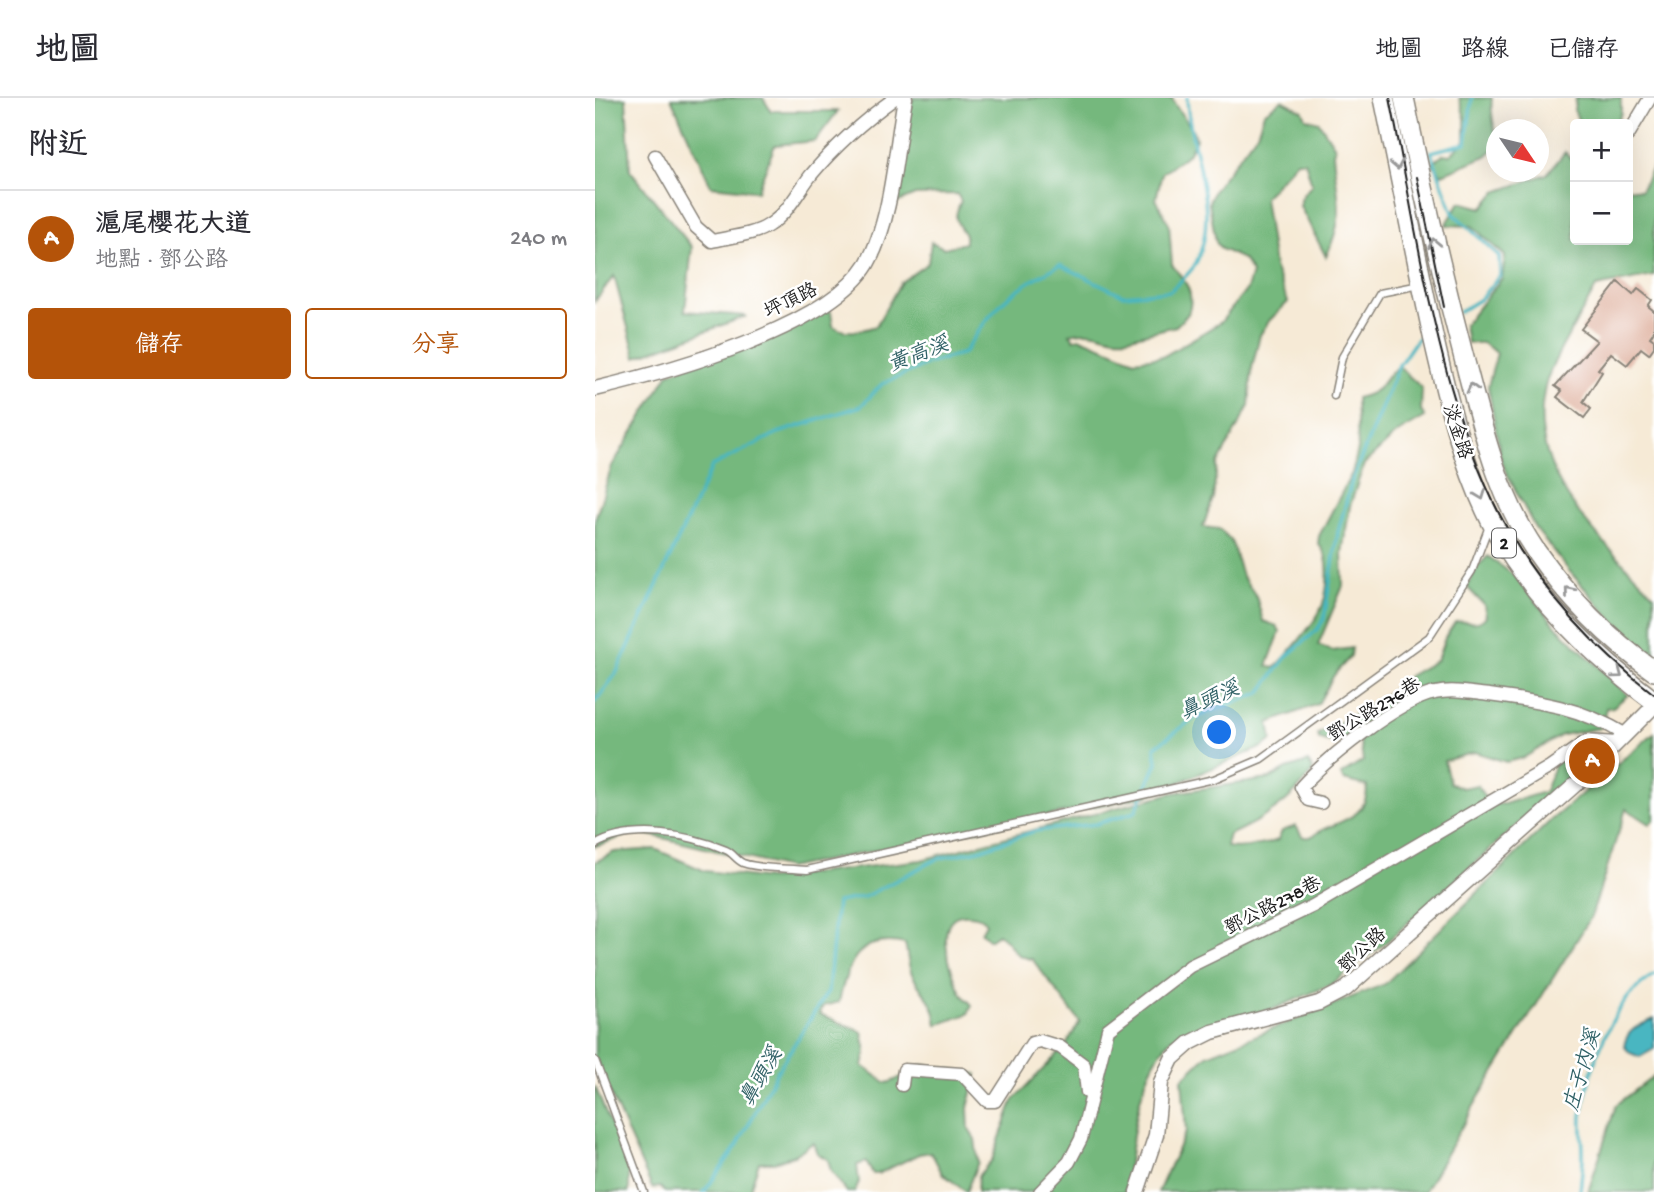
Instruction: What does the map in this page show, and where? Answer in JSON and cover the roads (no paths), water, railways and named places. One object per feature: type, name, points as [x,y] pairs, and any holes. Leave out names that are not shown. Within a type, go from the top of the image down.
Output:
[{"type":"main road","name":"淡金路","points":[[1384,98],[1452,416],[1491,521],[1511,555],[1557,614],[1651,708]]},
{"type":"main road","name":"淡金路","points":[[1404,98],[1453,316],[1485,440],[1508,500],[1535,550],[1618,645],[1654,671]]},
{"type":"street","points":[[655,156],[696,227],[712,241],[731,237],[767,227],[788,210],[810,177],[852,129],[895,98]]},
{"type":"street","name":"坪頂路","points":[[595,388],[661,374],[732,347],[815,313],[852,285],[877,243],[905,98]]},
{"type":"street","points":[[1633,127],[1650,98]]},
{"type":"street","name":"鄧公路276巷","points":[[1321,803],[1308,800],[1301,787],[1324,762],[1411,704],[1433,693],[1451,691],[1549,702],[1596,717],[1621,739]]},
{"type":"street","name":"鄧公路","points":[[1137,1192],[1156,1135],[1161,1083],[1172,1059],[1190,1043],[1212,1032],[1319,1003],[1346,989],[1576,784],[1651,708]]},
{"type":"street","name":"鄧公路278巷","points":[[1040,1192],[1069,1162],[1081,1139],[1108,1028],[1190,966],[1313,906],[1550,767],[1587,741],[1621,739]]},
{"type":"street","points":[[902,1085],[904,1070],[962,1074],[987,1101],[995,1101],[1026,1047],[1040,1041],[1060,1047],[1084,1065],[1087,1079],[1087,1114]]},
{"type":"lane","points":[[1334,396],[1342,357],[1380,293],[1422,284]]},
{"type":"lane","points":[[595,845],[603,841],[649,833],[680,835],[729,851],[742,863],[807,870],[1214,779],[1261,759],[1429,637],[1472,571],[1491,521]]},
{"type":"lane","points":[[595,1060],[644,1192]]},
{"type":"water","points":[[1654,1019],[1654,1049],[1640,1057],[1630,1053],[1624,1046],[1628,1035]]},
{"type":"waterway","name":"黃高溪","points":[[595,702],[616,674],[712,466],[778,433],[861,406],[882,384],[930,363],[964,353],[985,322],[1005,300],[1015,291],[1060,265],[1123,295],[1170,291],[1188,274],[1196,263],[1206,223],[1202,181],[1187,98]]},
{"type":"waterway","name":"鼻頭溪","points":[[1459,312],[1480,299],[1500,275],[1499,256],[1453,213],[1431,152],[1466,143],[1472,98]]},
{"type":"waterway","name":"鼻頭溪","points":[[704,1192],[737,1146],[778,1070],[828,991],[837,902],[864,897],[937,859],[979,850],[1035,831],[1096,824],[1135,812],[1157,763],[1155,747],[1196,717],[1260,693],[1286,657],[1317,630],[1324,619],[1338,532],[1352,480],[1399,365],[1417,339],[1426,333]]},
{"type":"waterway","name":"庄子內溪","points":[[1580,1192],[1583,1159],[1582,1116],[1596,1057],[1604,1037],[1626,1000],[1654,975]]},
{"type":"tram line","points":[[1390,98],[1433,319],[1464,429],[1484,480],[1521,552],[1554,597],[1591,639],[1654,694]]},
{"type":"tram line","points":[[1417,177],[1444,307]]},
{"type":"place","name":"滬尾櫻花大道","points":[[1592,761]]}]
